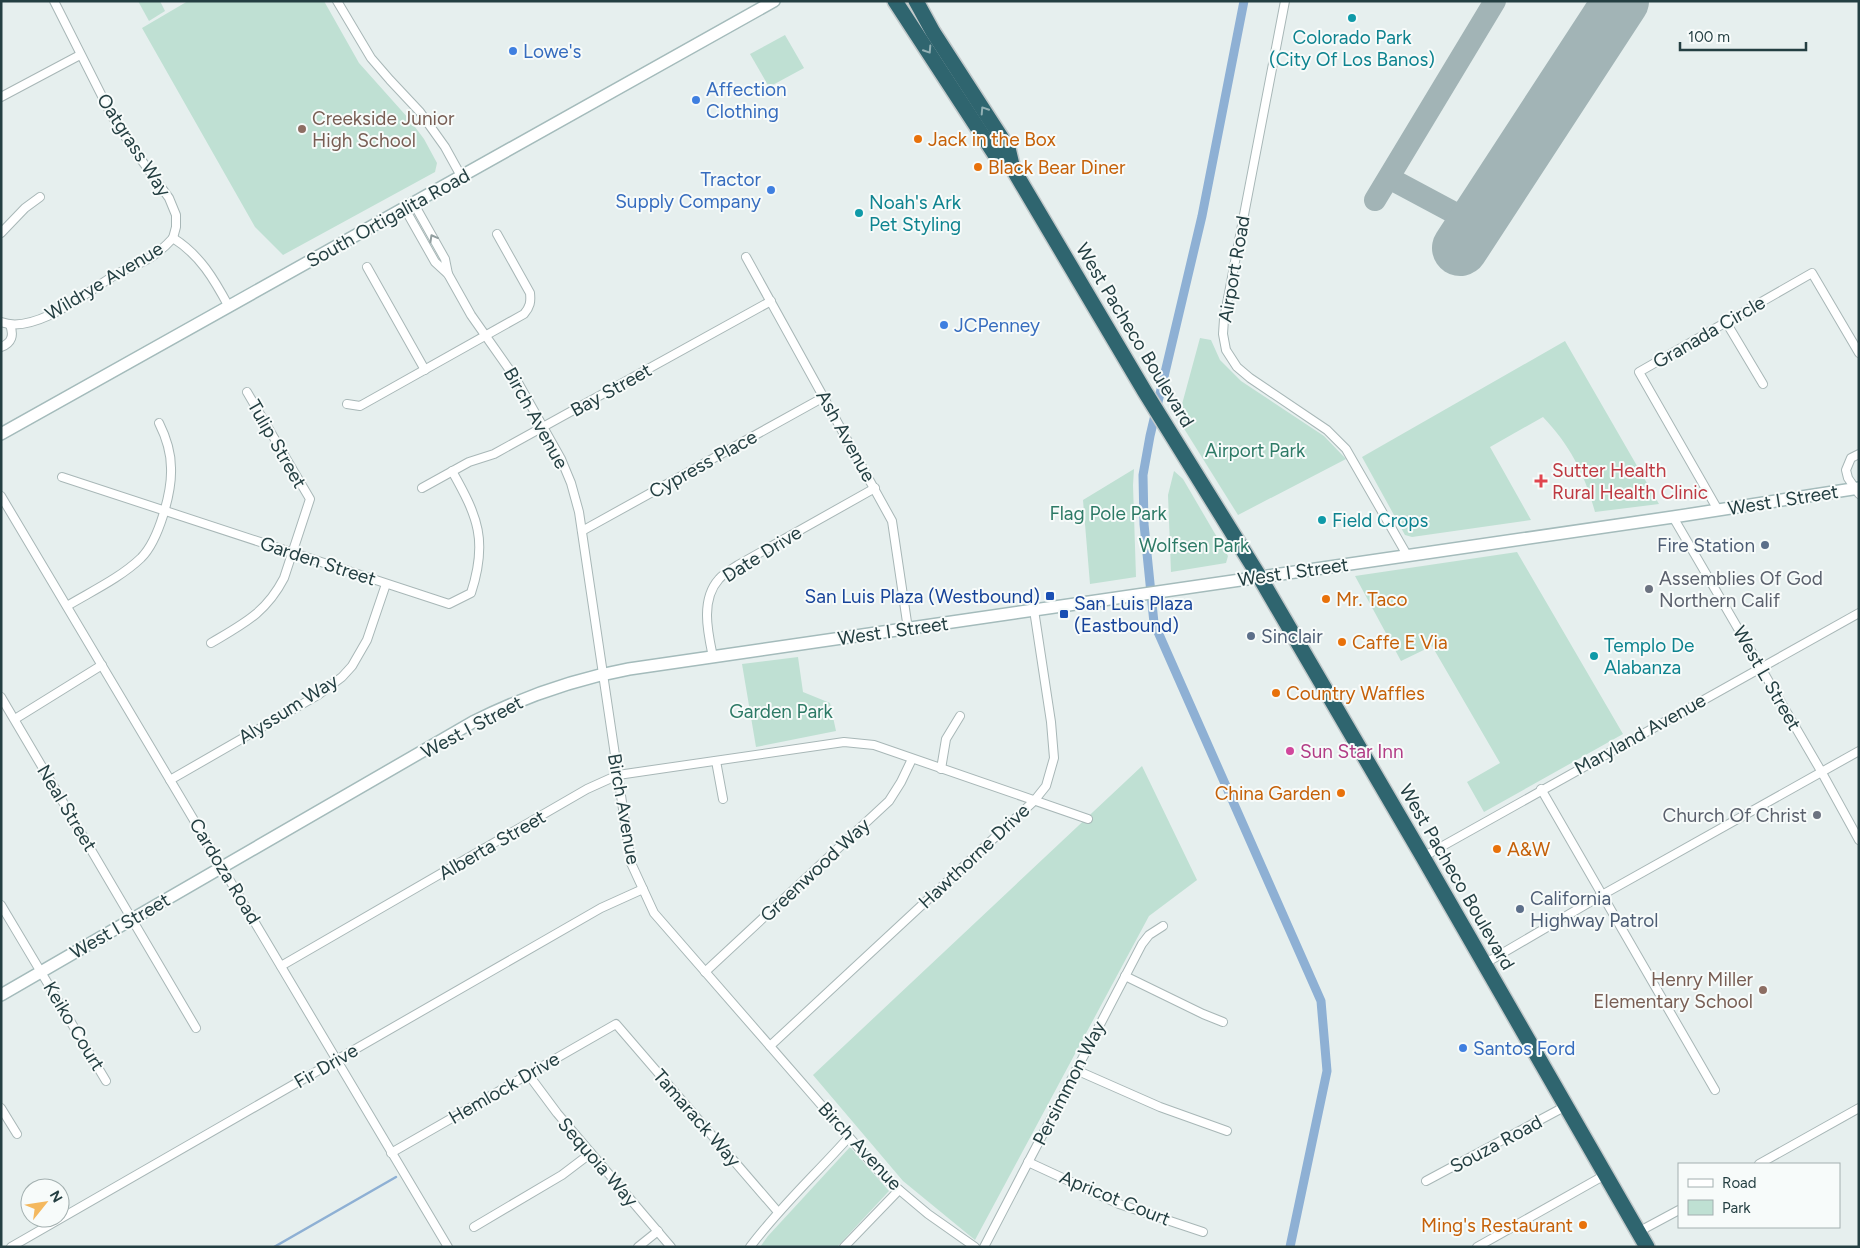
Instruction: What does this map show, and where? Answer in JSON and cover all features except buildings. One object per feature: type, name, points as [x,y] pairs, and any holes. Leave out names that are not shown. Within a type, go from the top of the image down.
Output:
[{"type":"highway","name":"West Pacheco Boulevard","points":[[895,1],[994,154],[1013,169]]},
{"type":"highway","name":"West Pacheco Boulevard","points":[[916,1],[1008,148],[1013,169],[1145,392],[1259,576],[1647,1247]]},
{"type":"street","name":"Oatgrass Way","points":[[54,1],[113,118],[174,207],[176,227],[173,238]]},
{"type":"street","points":[[337,1],[371,58],[420,112],[446,147],[461,176]]},
{"type":"street","name":"South Ortigalita Road","points":[[1,434],[774,1]]},
{"type":"street","name":"Airport Road","points":[[1285,1],[1224,320],[1223,334],[1226,350],[1250,378],[1327,430],[1346,449],[1408,555]]},
{"type":"street","points":[[1,97],[80,54]]},
{"type":"street","points":[[1,234],[25,208],[40,197]]},
{"type":"street","name":"Birch Avenue","points":[[409,206],[435,262],[448,274],[471,315],[508,365],[561,459],[571,483],[582,531],[631,864],[654,913],[884,1178],[928,1214],[975,1247]]},
{"type":"street","points":[[347,404],[360,406],[524,314],[530,304],[530,293],[497,234]]},
{"type":"street","points":[[173,238],[202,262],[229,307]]},
{"type":"street","name":"Wildrye Avenue","points":[[5,323],[30,323],[76,302],[95,287],[124,270],[152,257],[173,238]]},
{"type":"street","name":"Ash Avenue","points":[[746,257],[892,521],[908,628]]},
{"type":"street","points":[[368,267],[425,370]]},
{"type":"street","name":"Granada Circle","points":[[1718,510],[1639,372],[1812,273],[1859,353]]},
{"type":"street","name":"Bay Street","points":[[422,488],[470,462],[494,454],[771,301]]},
{"type":"street","points":[[1726,322],[1763,384]]},
{"type":"street","points":[[1,348],[10,342],[12,336],[12,330],[5,323]]},
{"type":"street","name":"Tulip Street","points":[[211,643],[249,621],[270,602],[284,578],[310,499],[247,392]]},
{"type":"street","name":"Cypress Place","points":[[582,531],[824,397]]},
{"type":"street","points":[[67,606],[128,569],[143,556],[153,541],[160,526],[171,480],[170,450],[159,423]]},
{"type":"street","points":[[1858,490],[1848,478],[1846,470],[1851,458],[1859,454]]},
{"type":"street","name":"Garden Street","points":[[62,477],[449,604],[471,594],[479,563],[479,533],[468,500],[452,471]]},
{"type":"street","name":"Date Drive","points":[[713,657],[706,625],[709,600],[719,579],[738,565],[875,488]]},
{"type":"street","name":"West I Street","points":[[1,995],[495,711],[572,681],[603,674],[908,628],[1858,490]]},
{"type":"street","name":"Cardoza Road","points":[[1,496],[448,1247]]},
{"type":"street","name":"West L Street","points":[[1673,517],[1822,772],[1859,840]]},
{"type":"street","name":"Alyssum Way","points":[[170,780],[318,694],[342,677],[356,659],[367,640],[386,584]]},
{"type":"street","name":"Hawthorne Drive","points":[[770,1046],[1034,801],[1046,786],[1054,758],[1052,722],[1034,610]]},
{"type":"street","name":"Maryland Avenue","points":[[1423,857],[1760,666],[1859,613]]},
{"type":"street","points":[[14,719],[102,665]]},
{"type":"street","name":"Neal Street","points":[[1,697],[196,1028]]},
{"type":"street","points":[[941,769],[946,739],[960,716]]},
{"type":"street","name":"Alberta Street","points":[[281,966],[587,789],[618,774],[844,742],[874,745],[1088,819]]},
{"type":"street","points":[[1484,964],[1602,895],[1859,751]]},
{"type":"street","name":"Greenwood Way","points":[[705,972],[889,801],[912,759]]},
{"type":"street","points":[[716,761],[723,798]]},
{"type":"street","points":[[1541,789],[1715,1090]]},
{"type":"street","name":"Fir Drive","points":[[11,1247],[601,908],[643,889]]},
{"type":"street","name":"Keiko Court","points":[[1,904],[106,1081]]},
{"type":"street","name":"Persimmon Way","points":[[984,1247],[1142,944],[1149,935],[1163,926]]},
{"type":"street","points":[[1125,976],[1223,1022]]},
{"type":"street","name":"Hemlock Drive","points":[[391,1153],[616,1024]]},
{"type":"street","name":"Tamarack Way","points":[[616,1024],[778,1212]]},
{"type":"street","points":[[1076,1070],[1160,1107],[1227,1131]]},
{"type":"street","name":"Sequoia Way","points":[[528,1074],[544,1098],[672,1247]]},
{"type":"street","name":"Souza Road","points":[[1426,1181],[1566,1106]]},
{"type":"street","points":[[1,1108],[16,1134]]},
{"type":"street","points":[[1761,1163],[1859,1108]]},
{"type":"street","points":[[750,1247],[778,1212],[849,1138]]},
{"type":"street","points":[[474,1227],[562,1175],[591,1153]]},
{"type":"street","name":"Apricot Court","points":[[1028,1162],[1119,1204],[1203,1232]]},
{"type":"street","points":[[1477,1247],[1605,1175]]},
{"type":"street","points":[[844,1247],[899,1190]]},
{"type":"street","points":[[1638,1232],[1678,1211]]},
{"type":"street","points":[[638,1247],[658,1230]]},
{"type":"green space","points":[[138,1],[160,1],[165,11],[149,21]]},
{"type":"green space","name":"Creekside Junior High School","points":[[188,1],[324,1],[359,63],[409,119],[424,139],[437,163],[435,172],[283,255],[255,227],[142,28]]},
{"type":"green space","points":[[785,35],[804,68],[769,87],[750,54]]},
{"type":"green space","name":"Airport Park","points":[[1200,338],[1211,340],[1220,360],[1241,381],[1324,436],[1346,459],[1238,515],[1178,419]]},
{"type":"green space","points":[[1565,341],[1659,504],[1595,512],[1581,473],[1569,450],[1543,417],[1490,447],[1531,520],[1412,537],[1405,535],[1362,457]]},
{"type":"green space","name":"Flag Pole Park","points":[[1134,469],[1136,577],[1090,584],[1083,500]]},
{"type":"green space","name":"Wolfsen Park","points":[[1174,471],[1183,479],[1228,556],[1226,563],[1171,572],[1168,495]]},
{"type":"green space","points":[[1517,552],[1623,734],[1484,812],[1467,782],[1500,763],[1432,646],[1401,661],[1355,576]]},
{"type":"green space","name":"Garden Park","points":[[798,657],[803,692],[830,703],[836,731],[756,747],[742,664]]},
{"type":"green space","points":[[1142,766],[1197,880],[1149,916],[975,1240],[903,1181],[813,1075]]},
{"type":"green space","points":[[850,1147],[889,1191],[837,1247],[760,1247],[768,1236]]},
{"type":"waterway","points":[[1244,1],[1202,216],[1150,436],[1143,475],[1144,524],[1154,623],[1321,1001],[1327,1071],[1290,1247]]},
{"type":"waterway","points":[[274,1247],[396,1177]]},
{"type":"taxiway","points":[[1375,200],[1495,1]]},
{"type":"taxiway","points":[[1389,178],[1475,224]]},
{"type":"runway","points":[[1460,248],[1621,1]]},
{"type":"place","name":"Colorado Park (City Of Los Banos)","points":[[1352,18]]},
{"type":"place","name":"Lowe's","points":[[513,51]]},
{"type":"place","name":"Affection Clothing","points":[[696,100]]},
{"type":"place","name":"Creekside Junior High School","points":[[302,129]]},
{"type":"place","name":"Jack in the Box","points":[[918,139]]},
{"type":"place","name":"Black Bear Diner","points":[[978,167]]},
{"type":"place","name":"Tractor Supply Company","points":[[771,190]]},
{"type":"place","name":"Noah's Ark Pet Styling","points":[[859,213]]},
{"type":"place","name":"JCPenney","points":[[944,325]]},
{"type":"place","name":"Sutter Health Rural Health Clinic","points":[[1541,481]]},
{"type":"place","name":"Field Crops","points":[[1322,520]]},
{"type":"place","name":"Fire Station","points":[[1765,545]]},
{"type":"place","name":"Assemblies Of God Northern Calif","points":[[1649,589]]},
{"type":"place","name":"San Luis Plaza (Westbound)","points":[[1050,596]]},
{"type":"place","name":"Mr. Taco","points":[[1326,599]]},
{"type":"place","name":"San Luis Plaza (Eastbound)","points":[[1064,614]]},
{"type":"place","name":"Sinclair","points":[[1251,636]]},
{"type":"place","name":"Caffe E Via","points":[[1342,642]]},
{"type":"place","name":"Templo De Alabanza","points":[[1594,656]]},
{"type":"place","name":"Country Waffles","points":[[1276,693]]},
{"type":"place","name":"Sun Star Inn","points":[[1290,751]]},
{"type":"place","name":"China Garden","points":[[1341,793]]},
{"type":"place","name":"Church Of Christ","points":[[1817,815]]},
{"type":"place","name":"A&W","points":[[1497,849]]},
{"type":"place","name":"California Highway Patrol","points":[[1520,909]]},
{"type":"place","name":"Henry Miller Elementary School","points":[[1763,990]]},
{"type":"place","name":"Santos Ford","points":[[1463,1048]]},
{"type":"place","name":"Ming's Restaurant","points":[[1583,1225]]}]
